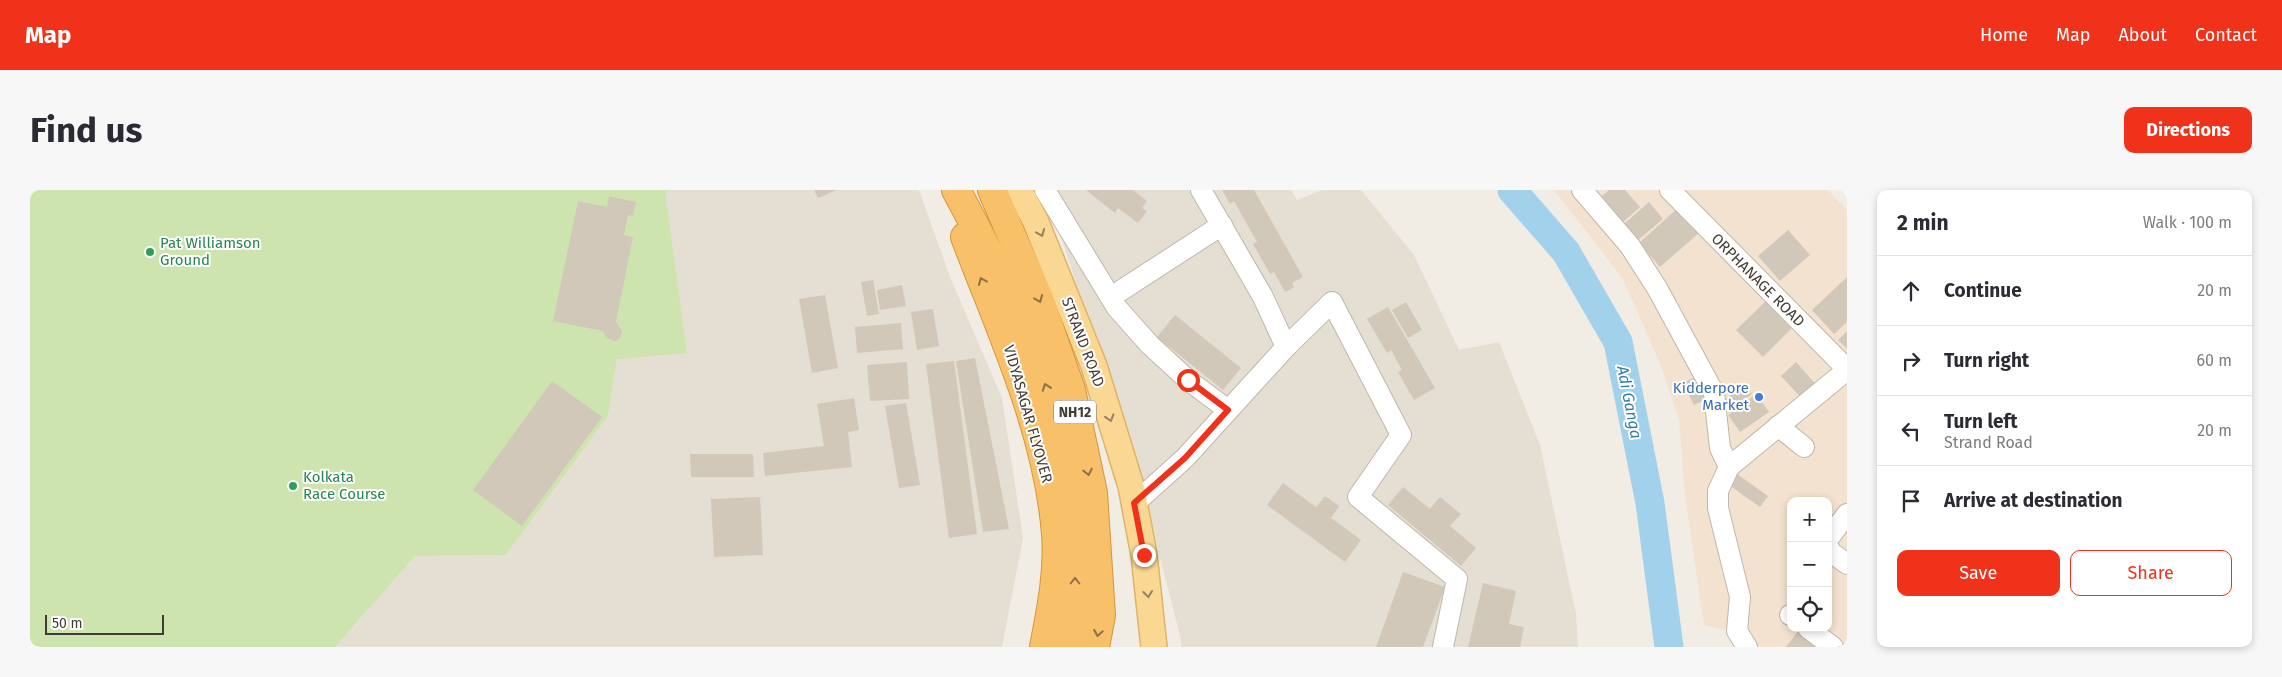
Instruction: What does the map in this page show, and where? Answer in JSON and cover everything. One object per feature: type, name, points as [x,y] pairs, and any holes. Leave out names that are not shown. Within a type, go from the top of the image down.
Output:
[{"type":"highway","name":"VIDYASAGAR FLYOVER","points":[[948,190],[1002,327],[1024,392],[1049,482],[1056,535],[1054,595],[1044,647]]},
{"type":"highway","points":[[956,190],[997,265],[1028,337],[1052,402],[1070,483],[1075,537],[1075,592],[1068,647]]},
{"type":"highway","name":"NH12","points":[[992,190],[1040,301],[1070,390],[1093,493],[1101,615],[1096,647]]},
{"type":"main road","name":"STRAND ROAD","points":[[1019,190],[1035,220],[1094,366],[1132,486],[1144,555],[1154,647]]},
{"type":"street","points":[[1044,190],[1117,308],[1150,345],[1188,380],[1228,410]]},
{"type":"street","points":[[1202,190],[1263,297],[1286,347]]},
{"type":"street","points":[[1582,190],[1630,246],[1657,288],[1714,393],[1720,448],[1730,467]]},
{"type":"street","name":"ORPHANAGE ROAD","points":[[1670,190],[1847,369]]},
{"type":"street","points":[[1111,297],[1222,225]]},
{"type":"street","points":[[1134,503],[1185,458],[1286,347],[1332,302],[1401,435],[1358,497],[1457,580],[1442,647]]},
{"type":"street","points":[[1747,647],[1737,632],[1740,597],[1718,508],[1718,491],[1730,467],[1847,369]]},
{"type":"street","points":[[1778,426],[1804,447]]},
{"type":"street","points":[[1832,534],[1847,514]]},
{"type":"street","points":[[1832,553],[1847,564]]},
{"type":"street","points":[[1813,632],[1833,647]]},
{"type":"shaded area","points":[[667,190],[919,190],[950,277],[1002,398],[1023,538],[1002,647],[335,647],[415,556],[506,555],[608,416],[617,359]]},
{"type":"shaded area","points":[[1038,190],[1291,190],[1297,200],[1322,190],[1361,190],[1414,255],[1459,350],[1499,342],[1540,445],[1576,614],[1578,647],[1181,647],[1181,640],[1157,545],[1058,226]]},
{"type":"shaded area","name":"Kidderpore Market","points":[[1554,190],[1664,190],[1847,374],[1847,647],[1741,647],[1729,631],[1704,625],[1685,496],[1679,419],[1660,364],[1623,279]]},
{"type":"shaded area","points":[[1674,190],[1828,190],[1847,210],[1847,365]]},
{"type":"green space","name":"Kolkata Race Course","points":[[30,190],[667,190],[666,198],[687,353],[617,359],[608,416],[506,555],[415,556],[335,647],[30,647]]},
{"type":"building","points":[[814,190],[837,190],[818,198]]},
{"type":"building","points":[[1088,190],[1133,190],[1147,201],[1142,208],[1147,211],[1138,223],[1118,208],[1115,213]]},
{"type":"building","points":[[1222,190],[1254,190],[1303,277],[1292,283],[1294,287],[1285,292],[1274,272],[1270,274],[1253,244],[1257,242],[1234,201],[1230,204]]},
{"type":"building","points":[[1609,190],[1625,190],[1640,207],[1623,222],[1601,197]]},
{"type":"building","points":[[609,196],[636,202],[633,216],[628,215],[624,235],[633,237],[616,322],[622,331],[620,338],[615,341],[606,338],[603,331],[553,321],[578,201],[607,207]]},
{"type":"building","points":[[1649,202],[1663,219],[1637,241],[1623,225]]},
{"type":"building","points":[[1678,208],[1700,232],[1660,267],[1639,243]]},
{"type":"building","points":[[1788,230],[1810,255],[1780,281],[1758,256]]},
{"type":"building","points":[[1847,277],[1847,322],[1834,334],[1812,310]]},
{"type":"building","points":[[873,280],[879,314],[867,316],[861,282]]},
{"type":"building","points":[[902,285],[906,306],[880,310],[877,290]]},
{"type":"building","points":[[825,295],[838,368],[812,373],[799,299]]},
{"type":"building","points":[[1767,300],[1793,327],[1763,357],[1736,330]]},
{"type":"building","points":[[1406,302],[1422,330],[1408,338],[1392,310]]},
{"type":"building","points":[[1388,307],[1435,388],[1414,400],[1398,372],[1402,370],[1391,350],[1387,353],[1367,319]]},
{"type":"building","points":[[933,309],[939,346],[917,350],[911,312]]},
{"type":"building","points":[[1175,315],[1241,368],[1223,390],[1157,337]]},
{"type":"building","points":[[901,323],[903,349],[857,353],[855,327]]},
{"type":"building","points":[[1847,331],[1847,349],[1838,340]]},
{"type":"building","points":[[975,358],[1009,529],[983,532],[956,361]]},
{"type":"building","points":[[954,361],[977,534],[949,538],[926,364]]},
{"type":"building","points":[[907,362],[909,399],[870,401],[867,365]]},
{"type":"building","points":[[1796,362],[1820,389],[1805,402],[1781,376]]},
{"type":"building","points":[[1699,375],[1709,398],[1694,405],[1683,383]]},
{"type":"building","points":[[552,381],[602,417],[522,526],[473,490]]},
{"type":"building","points":[[1746,385],[1752,394],[1730,409],[1724,400]]},
{"type":"building","points":[[1756,394],[1769,412],[1740,432],[1728,415]]},
{"type":"building","points":[[854,398],[859,430],[848,432],[852,467],[765,476],[763,453],[824,446],[817,404]]},
{"type":"building","points":[[906,403],[920,485],[899,488],[885,406]]},
{"type":"building","points":[[690,454],[753,454],[754,477],[691,477]]},
{"type":"building","points":[[1737,474],[1768,496],[1760,507],[1729,485]]},
{"type":"building","points":[[1283,483],[1316,507],[1325,496],[1339,506],[1331,518],[1361,540],[1345,562],[1267,505]]},
{"type":"building","points":[[1403,487],[1430,509],[1440,497],[1461,514],[1450,526],[1476,548],[1461,566],[1388,505]]},
{"type":"building","points":[[760,497],[763,555],[714,557],[711,499]]},
{"type":"building","points":[[1403,572],[1445,587],[1423,647],[1376,647]]},
{"type":"building","points":[[1483,583],[1516,591],[1509,624],[1524,627],[1520,647],[1468,647]]},
{"type":"building","points":[[1797,632],[1802,632],[1822,647],[1786,647]]},
{"type":"waterway","name":"Adi Ganga","points":[[1512,190],[1566,252],[1618,342],[1650,503],[1669,647]]},
{"type":"place","name":"Pat Williamson Ground","points":[[150,252]]},
{"type":"place","name":"Kidderpore Market","points":[[1759,397]]},
{"type":"place","name":"Kolkata Race Course","points":[[293,486]]},
{"type":"route","points":[[1144,555],[1134,503],[1185,458],[1228,410],[1188,380]]}]
